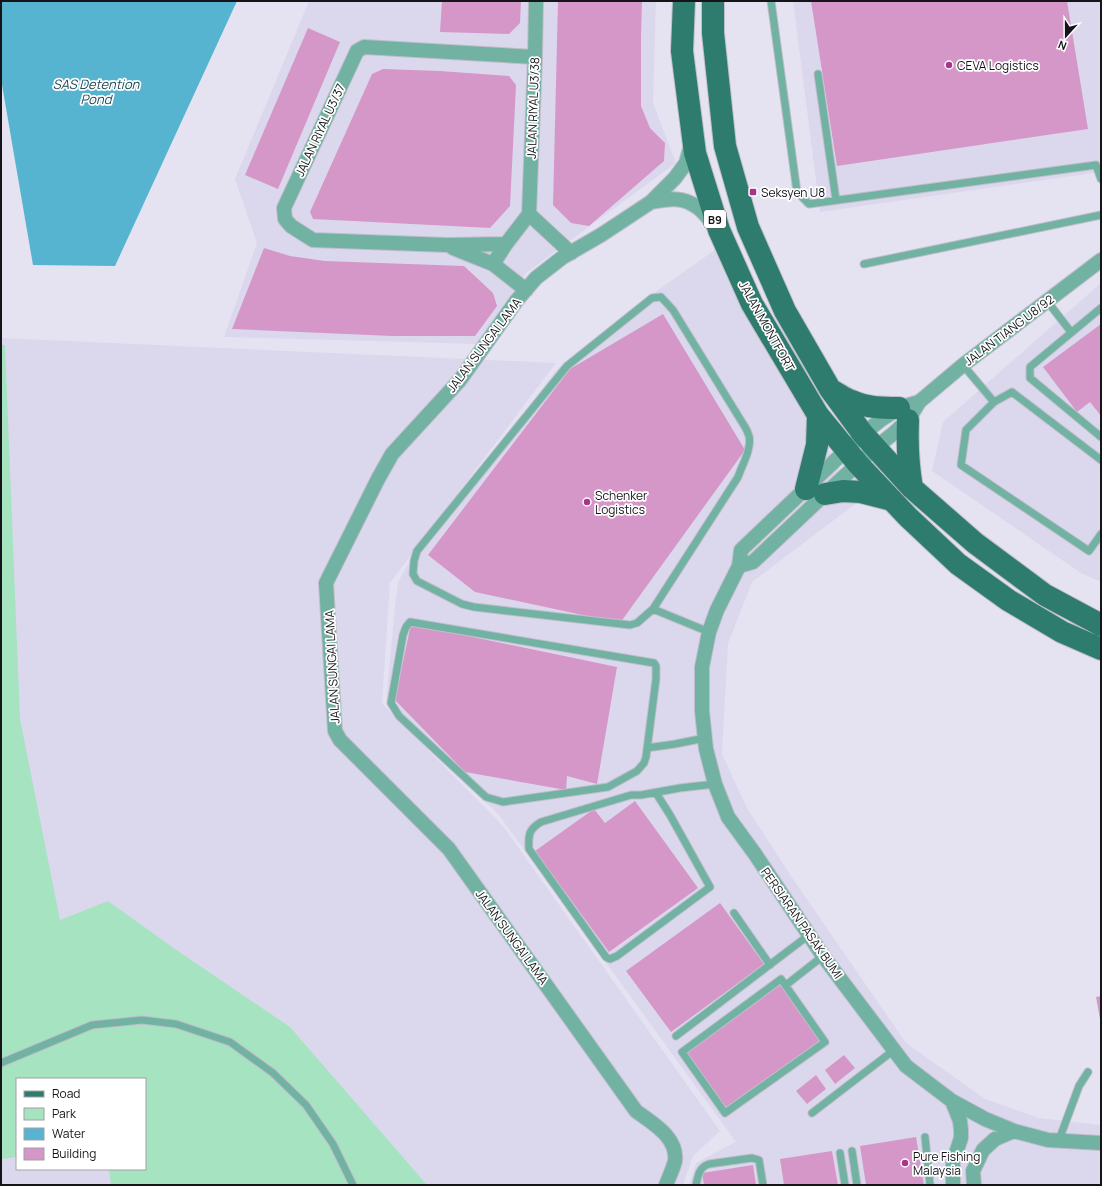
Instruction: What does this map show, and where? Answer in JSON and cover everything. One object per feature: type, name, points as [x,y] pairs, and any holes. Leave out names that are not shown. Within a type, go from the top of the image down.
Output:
[{"type":"main road","name":"JALAN MONTFORT","points":[[684,1],[682,51],[695,153],[718,230],[752,304],[818,415],[852,458],[908,517],[964,569],[1008,600],[1062,632],[1101,649]]},
{"type":"main road","name":"JALAN MONTFORT","points":[[713,1],[712,33],[725,146],[748,227],[784,311],[830,389],[869,441],[912,488],[974,543],[1045,595],[1101,625]]},
{"type":"main road","points":[[830,389],[863,405],[909,410],[907,442],[912,488]]},
{"type":"main road","points":[[818,415],[815,492],[861,492],[892,500]]},
{"type":"street","name":"JALAN RIYAL U3/38","points":[[529,214],[536,1]]},
{"type":"street","name":"JALAN RIYAL U3/37","points":[[506,244],[447,245],[314,240],[291,226],[285,219],[284,208],[357,51],[364,47],[535,57]]},
{"type":"street","points":[[651,202],[675,178],[686,163],[693,138]]},
{"type":"street","points":[[651,202],[670,199],[686,201],[697,207],[718,230]]},
{"type":"street","name":"JALAN SUNGAI LAMA","points":[[651,202],[601,235],[563,257],[536,278],[517,300],[460,380],[392,454],[326,583],[335,731],[340,740],[449,850],[636,1111],[666,1134],[674,1147],[675,1161],[666,1185]]},
{"type":"street","points":[[493,264],[529,214],[571,253]]},
{"type":"street","points":[[447,245],[493,264],[526,290]]},
{"type":"street","name":"JALAN TIANG U8/92","points":[[852,458],[869,441],[894,433],[909,410],[964,365],[1101,260]]},
{"type":"street","name":"PERSIARAN PASAK BUMI","points":[[852,458],[815,492],[741,550],[739,566],[716,610],[709,632],[702,667],[702,711],[706,749],[715,784],[728,816],[823,956],[906,1066],[952,1101],[985,1119],[1014,1131],[1048,1140],[1101,1143]]},
{"type":"street","name":"PERSIARAN PASAK BUMI","points":[[739,566],[752,562],[815,492],[852,458]]},
{"type":"street","points":[[952,1101],[960,1121],[961,1130],[961,1138],[953,1162],[953,1185]]},
{"type":"street","points":[[974,1185],[972,1171],[983,1150],[995,1139],[1014,1131]]},
{"type":"lane","points":[[771,1],[797,192],[810,204],[1096,165],[1101,180]]},
{"type":"lane","points":[[818,74],[836,200]]},
{"type":"lane","points":[[864,264],[1101,215]]},
{"type":"lane","points":[[661,297],[673,310],[745,427],[749,441],[747,454],[738,477],[654,609],[637,623],[630,625],[474,607],[462,604],[417,581],[413,574],[414,561],[417,551],[567,366],[652,298],[661,297]]},
{"type":"lane","points":[[1048,301],[1071,332]]},
{"type":"lane","points":[[1101,308],[1030,367],[1030,378],[1101,436]]},
{"type":"lane","points":[[964,365],[994,402]]},
{"type":"lane","points":[[1101,460],[1012,392],[994,402],[966,430],[961,465],[1089,551],[1101,534]]},
{"type":"lane","points":[[654,609],[709,632]]},
{"type":"lane","points":[[410,622],[654,663],[656,666],[656,678],[647,748],[644,763],[637,770],[608,788],[503,802],[486,797],[399,716],[390,703],[403,635],[406,627],[410,622]]},
{"type":"lane","points":[[647,748],[705,738]]},
{"type":"lane","points":[[656,793],[710,887],[617,956],[610,958],[606,957],[529,849],[528,841],[533,827],[541,822],[631,795],[641,796],[680,788],[715,784]]},
{"type":"lane","points":[[734,913],[770,965]]},
{"type":"lane","points":[[676,1036],[809,935]]},
{"type":"lane","points":[[786,985],[823,956]]},
{"type":"lane","points":[[781,979],[786,985],[825,1042],[726,1113],[682,1052],[781,979]]},
{"type":"lane","points":[[1,1063],[92,1025],[142,1020],[176,1024],[230,1042],[273,1073],[306,1105],[334,1144],[353,1185]]},
{"type":"lane","points":[[812,1113],[894,1050]]},
{"type":"lane","points":[[1059,1140],[1080,1086],[1088,1072]]},
{"type":"lane","points":[[925,1137],[930,1185]]},
{"type":"lane","points":[[852,1151],[857,1185]]},
{"type":"lane","points":[[840,1153],[845,1185]]},
{"type":"lane","points":[[696,1185],[698,1174],[704,1166],[752,1158],[759,1160],[763,1185]]},
{"type":"shaded area","points":[[309,1],[656,1],[653,103],[676,163],[526,273],[477,344],[224,337],[257,243],[235,179]]},
{"type":"shaded area","name":"CEVA Logistics","points":[[793,1],[1101,1],[1101,172],[820,212]]},
{"type":"shaded area","points":[[715,250],[858,502],[752,582],[728,644],[722,754],[747,808],[791,876],[906,1043],[985,1099],[1039,1118],[1101,1125],[1101,1185],[689,1185],[696,1163],[736,1142],[499,815],[405,724],[386,703],[398,582],[411,559],[559,367],[645,299]]},
{"type":"shaded area","points":[[1101,283],[1101,582],[1081,573],[932,471],[943,422]]},
{"type":"shaded area","points":[[1,338],[556,363],[390,583],[382,703],[503,826],[720,1131],[693,1156],[683,1185],[1,1185]]},
{"type":"green space","points":[[1,345],[5,345],[20,719],[60,920],[108,901],[175,949],[290,1027],[427,1185],[111,1185],[109,1170],[146,1170],[146,1078],[16,1078],[16,1157],[1,1159]]},
{"type":"water","name":"SAS Detention Pond","points":[[1,1],[237,1],[115,266],[33,265],[1,79]]},
{"type":"building","points":[[442,1],[521,1],[520,23],[509,34],[440,32]]},
{"type":"building","points":[[558,1],[642,1],[641,106],[650,128],[665,143],[664,161],[589,226],[571,223],[553,205]]},
{"type":"building","name":"CEVA Logistics","points":[[811,1],[1067,1],[1088,129],[837,166]]},
{"type":"building","points":[[308,28],[340,42],[278,189],[245,175]]},
{"type":"building","points":[[383,69],[509,76],[516,85],[510,206],[490,228],[313,219],[310,212],[372,74]]},
{"type":"building","points":[[264,248],[290,256],[325,261],[464,266],[493,293],[497,306],[475,336],[392,336],[232,329]]},
{"type":"building","name":"Schenker Logistics","points":[[663,314],[745,450],[620,623],[475,592],[428,555],[570,369]]},
{"type":"building","points":[[1101,324],[1101,416],[1090,402],[1077,412],[1043,367]]},
{"type":"building","points":[[411,624],[617,667],[597,784],[567,776],[566,790],[465,772],[395,700]]},
{"type":"building","points":[[635,801],[698,888],[609,952],[535,851],[594,809],[605,823]]},
{"type":"building","points":[[720,903],[764,964],[671,1032],[626,971]]},
{"type":"building","points":[[781,984],[822,1041],[725,1110],[684,1053]]},
{"type":"building","points":[[1101,996],[1101,1019],[1100,1019],[1096,997]]},
{"type":"building","points":[[844,1055],[855,1068],[835,1084],[825,1070]]},
{"type":"building","points":[[816,1075],[826,1089],[807,1104],[796,1091]]},
{"type":"building","points":[[916,1137],[924,1185],[866,1185],[860,1146]]},
{"type":"building","points":[[832,1151],[838,1185],[784,1185],[780,1159]]},
{"type":"building","points":[[753,1165],[756,1185],[704,1185],[702,1173]]},
{"type":"place","name":"CEVA Logistics","points":[[949,65]]},
{"type":"place","name":"Seksyen U8","points":[[753,192]]},
{"type":"place","name":"Schenker Logistics","points":[[587,502]]},
{"type":"place","name":"Pure Fishing Malaysia","points":[[905,1163]]}]
